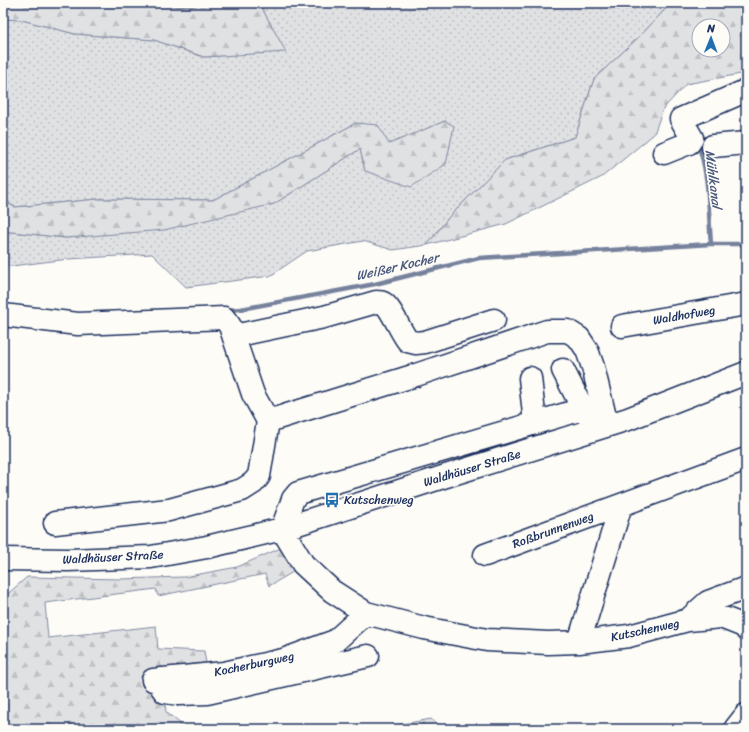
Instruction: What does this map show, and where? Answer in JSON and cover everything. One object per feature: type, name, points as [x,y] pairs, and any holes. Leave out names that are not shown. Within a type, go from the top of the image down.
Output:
[{"type":"street","points":[[664,153],[689,143],[692,138],[689,115],[745,91]]},
{"type":"street","points":[[713,146],[746,143]]},
{"type":"street","points":[[234,336],[324,317],[376,302],[384,303],[391,312],[402,334],[408,341],[416,343],[425,342],[494,320]]},
{"type":"street","name":"Waldhofweg","points":[[622,326],[746,304]]},
{"type":"street","points":[[3,315],[78,324],[224,318],[230,326],[234,336],[253,394],[268,421],[259,476],[253,483],[242,490],[169,510],[55,523]]},
{"type":"street","points":[[268,421],[416,375],[548,331],[568,332],[579,338],[587,350],[593,367],[603,427]]},
{"type":"street","points":[[563,370],[584,411],[603,427]]},
{"type":"street","name":"Waldhäuser Straße","points":[[3,559],[68,560],[151,556],[207,547],[282,529],[628,419],[746,373]]},
{"type":"street","points":[[530,378],[536,423]]},
{"type":"street","points":[[282,529],[292,499],[298,493],[576,411],[584,411]]},
{"type":"street","name":"Roßbrunnenweg","points":[[485,555],[746,459]]},
{"type":"street","points":[[579,642],[621,505]]},
{"type":"street","name":"Kutschenweg","points":[[282,529],[303,564],[332,592],[366,613],[424,628],[487,640],[548,644],[629,636],[688,620],[720,617],[744,626],[746,629]]},
{"type":"street","name":"Kutschenweg","points":[[688,620],[708,602],[746,588]]},
{"type":"street","name":"Kocherburgweg","points":[[366,613],[335,640],[283,660],[224,673],[157,680],[165,692],[179,694],[207,693],[368,656]]},
{"type":"street","points":[[735,729],[746,714]]},
{"type":"green space","points":[[3,3],[125,3],[190,7],[207,3],[259,3],[286,52],[204,57],[154,40],[75,34],[22,20],[3,19]]},
{"type":"green space","points":[[125,3],[207,3],[190,7]]},
{"type":"green space","points":[[259,3],[671,3],[642,34],[594,79],[575,137],[505,160],[449,217],[427,245],[393,250],[363,241],[307,251],[270,276],[186,287],[152,254],[69,259],[3,267],[3,231],[66,238],[274,204],[360,149],[365,171],[445,121],[389,145],[356,123],[213,200],[98,199],[15,207],[3,200],[3,19],[22,20],[75,34],[154,40],[204,57],[285,51]]},
{"type":"green space","points":[[671,3],[746,3],[746,73],[686,84],[663,109],[654,134],[602,177],[506,224],[427,245],[449,217],[505,160],[575,137],[594,79],[642,34]]},
{"type":"green space","points":[[445,121],[454,126],[446,164],[411,187],[365,171],[360,149],[274,204],[164,230],[66,238],[3,231],[3,201],[15,207],[98,199],[213,200],[356,123],[378,125],[389,144]]},
{"type":"green space","points":[[288,545],[300,564],[293,572],[269,586],[265,574],[158,596],[156,589],[45,603],[48,638],[156,626],[158,649],[204,651],[207,669],[162,674],[166,712],[187,729],[3,729],[3,598],[27,577],[120,579],[184,577],[237,567]]},
{"type":"green space","points":[[431,719],[443,729],[374,729]]},
{"type":"waterway","name":"Mühlkanal","points":[[697,142],[704,167],[708,192],[711,244]]},
{"type":"waterway","name":"Weißer Kocher","points":[[226,310],[241,309],[375,284],[479,258],[711,244],[746,244]]},
{"type":"place","name":"Kutschenweg","points":[[332,500]]}]
